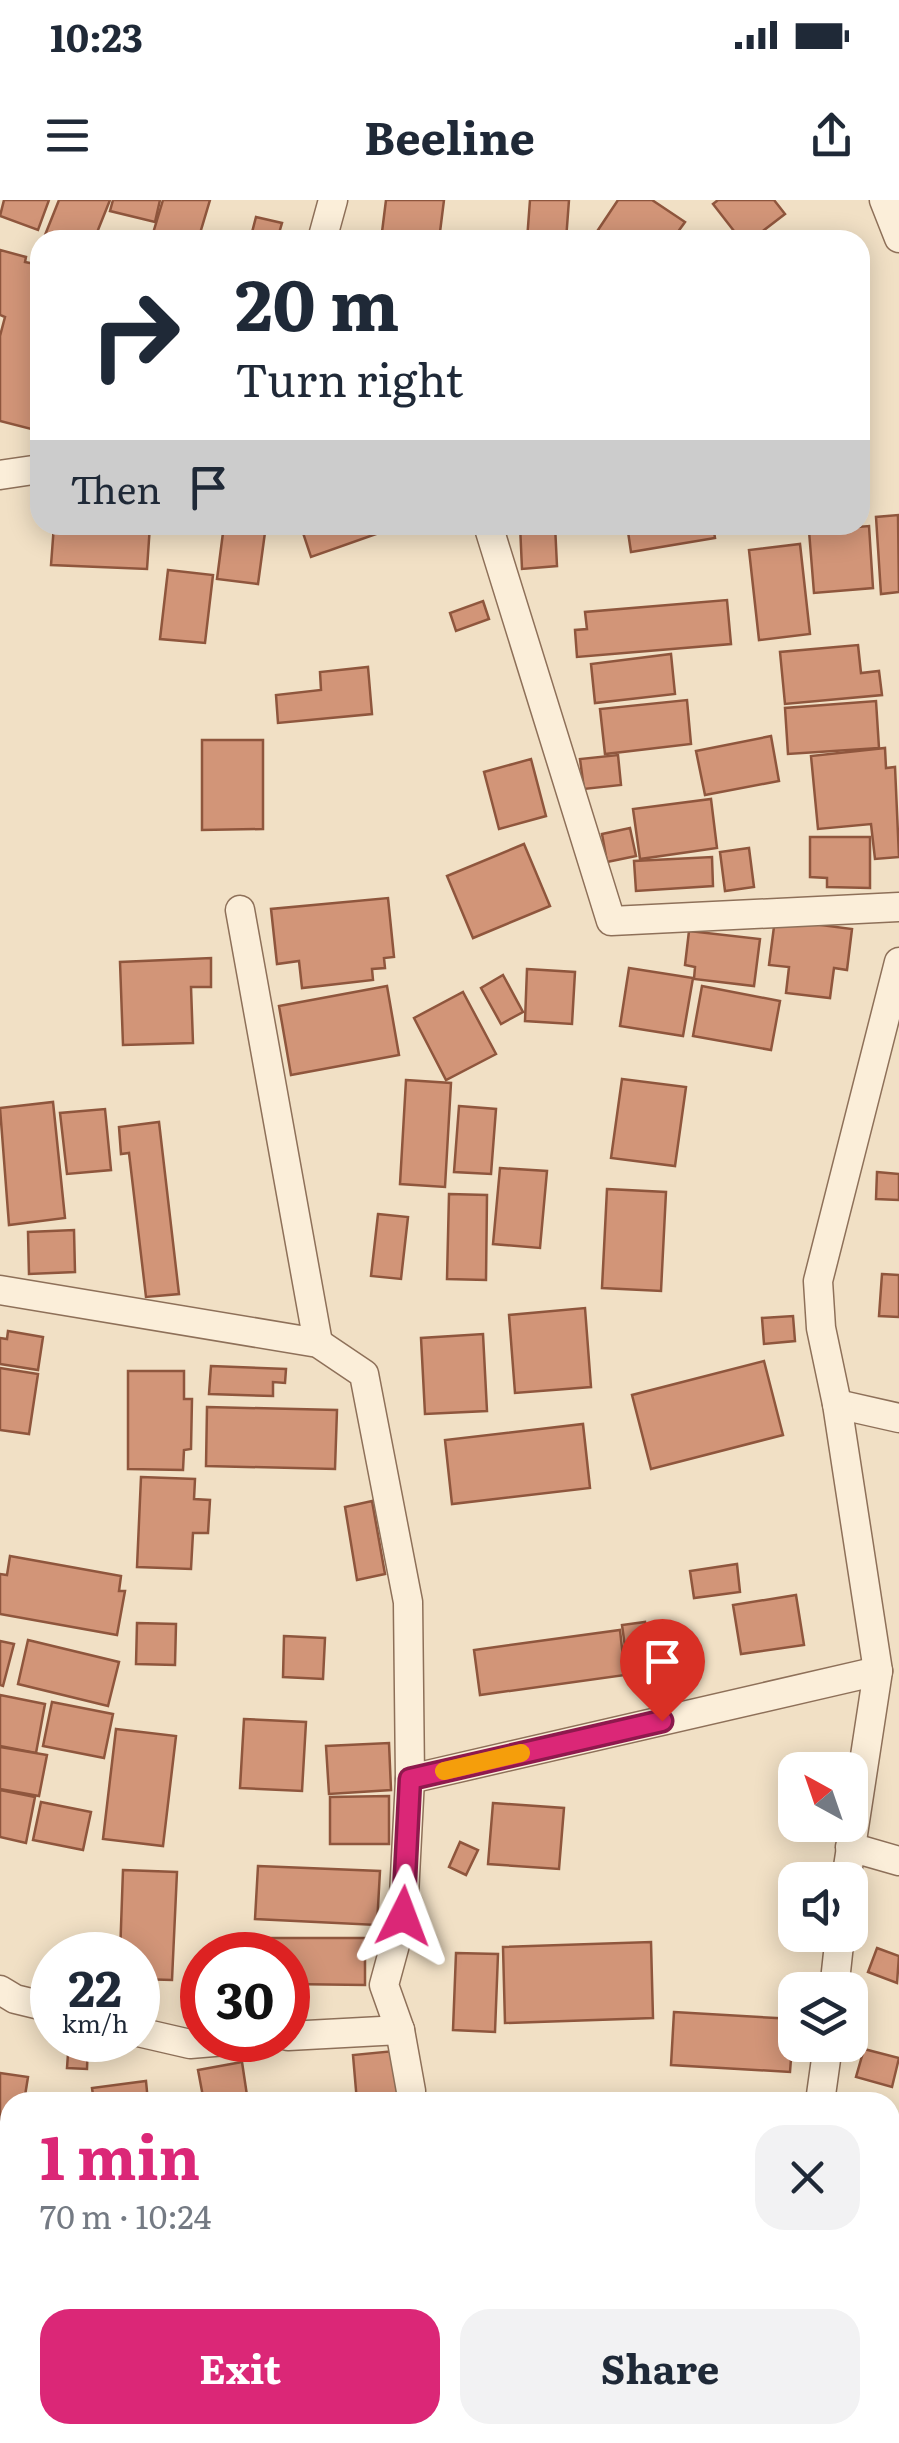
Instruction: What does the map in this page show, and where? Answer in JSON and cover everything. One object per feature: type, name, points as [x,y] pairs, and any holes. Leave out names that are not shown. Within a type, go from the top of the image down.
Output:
[{"type":"street","points":[[325,230],[333,200]]},
{"type":"street","points":[[884,200],[899,238]]},
{"type":"street","points":[[0,474],[30,471]]},
{"type":"street","points":[[491,535],[610,922],[899,906]]},
{"type":"street","points":[[240,910],[318,1343]]},
{"type":"street","points":[[848,1862],[878,1671],[837,1404],[821,1328],[818,1282],[899,962]]},
{"type":"street","points":[[0,1290],[318,1343],[364,1374],[408,1602],[410,1779],[403,1916],[384,1986],[400,2030],[411,2092]]},
{"type":"street","points":[[837,1404],[899,1418]]},
{"type":"street","points":[[410,1779],[878,1671]]},
{"type":"street","points":[[850,1847],[899,1860]]},
{"type":"street","points":[[0,1990],[30,2002]]},
{"type":"street","points":[[310,2035],[400,2030]]},
{"type":"street","points":[[821,2092],[826,2062]]},
{"type":"building","points":[[4,200],[49,200],[38,230],[0,216]]},
{"type":"building","points":[[59,200],[110,200],[98,230],[47,230]]},
{"type":"building","points":[[113,200],[160,200],[155,222],[110,211]]},
{"type":"building","points":[[163,200],[210,200],[201,230],[154,230]]},
{"type":"building","points":[[386,200],[444,200],[440,230],[382,230]]},
{"type":"building","points":[[530,200],[569,200],[567,230],[528,230]]},
{"type":"building","points":[[618,200],[652,200],[685,222],[679,230],[598,230]]},
{"type":"building","points":[[718,200],[774,200],[785,214],[764,230],[733,230],[713,204]]},
{"type":"building","points":[[256,217],[282,223],[280,230],[253,230]]},
{"type":"building","points":[[0,250],[26,257],[25,262],[30,263],[30,429],[0,421],[0,336],[5,317],[0,315]]},
{"type":"building","points":[[898,515],[899,592],[881,594],[876,517]]},
{"type":"building","points":[[53,535],[149,535],[147,569],[51,565]]},
{"type":"building","points":[[223,535],[265,535],[258,584],[217,579]]},
{"type":"building","points":[[304,535],[373,535],[311,557]]},
{"type":"building","points":[[520,535],[555,535],[557,566],[522,569]]},
{"type":"building","points":[[628,535],[715,535],[715,538],[631,552]]},
{"type":"building","points":[[809,535],[870,535],[873,588],[814,593]]},
{"type":"building","points":[[800,544],[810,634],[759,640],[749,550]]},
{"type":"building","points":[[168,570],[213,575],[205,643],[160,639]]},
{"type":"building","points":[[727,600],[731,644],[577,657],[575,630],[587,629],[585,612]]},
{"type":"building","points":[[483,601],[489,619],[456,631],[450,613]]},
{"type":"building","points":[[858,645],[861,673],[879,671],[882,695],[785,704],[780,652]]},
{"type":"building","points":[[671,654],[675,694],[595,703],[591,664]]},
{"type":"building","points":[[368,667],[372,714],[278,723],[276,695],[321,690],[320,672]]},
{"type":"building","points":[[687,700],[691,744],[605,754],[600,709]]},
{"type":"building","points":[[876,701],[879,748],[788,754],[785,708]]},
{"type":"building","points":[[771,736],[779,781],[705,795],[696,751]]},
{"type":"building","points":[[202,740],[263,740],[263,829],[202,830]]},
{"type":"building","points":[[885,748],[886,768],[895,767],[899,857],[875,859],[871,824],[818,829],[811,756]]},
{"type":"building","points":[[618,755],[621,785],[584,789],[580,759]]},
{"type":"building","points":[[531,759],[546,816],[499,829],[484,772]]},
{"type":"building","points":[[711,799],[717,848],[640,859],[633,809]]},
{"type":"building","points":[[630,828],[636,856],[607,862],[602,834]]},
{"type":"building","points":[[810,837],[870,837],[870,888],[827,887],[827,878],[810,877]]},
{"type":"building","points":[[524,844],[550,906],[473,938],[447,876]]},
{"type":"building","points":[[749,848],[754,887],[725,891],[720,852]]},
{"type":"building","points":[[712,857],[713,886],[636,891],[634,861]]},
{"type":"building","points":[[388,898],[394,957],[384,958],[385,968],[372,969],[373,980],[302,988],[299,961],[277,964],[271,909]]},
{"type":"building","points":[[775,919],[852,929],[847,970],[834,968],[830,998],[786,993],[789,967],[769,965]]},
{"type":"building","points":[[689,931],[760,939],[754,986],[694,979],[695,967],[685,965]]},
{"type":"building","points":[[211,958],[211,987],[191,987],[193,1043],[123,1045],[120,962]]},
{"type":"building","points":[[629,968],[693,978],[683,1036],[620,1026]]},
{"type":"building","points":[[527,969],[575,972],[572,1024],[525,1021]]},
{"type":"building","points":[[503,975],[523,1012],[501,1024],[481,988]]},
{"type":"building","points":[[387,986],[399,1055],[291,1075],[279,1006]]},
{"type":"building","points":[[702,986],[780,1001],[771,1050],[693,1036]]},
{"type":"building","points":[[463,992],[496,1054],[446,1080],[414,1018]]},
{"type":"building","points":[[622,1079],[686,1087],[675,1166],[611,1158]]},
{"type":"building","points":[[406,1080],[451,1083],[445,1187],[400,1184]]},
{"type":"building","points":[[53,1102],[65,1218],[9,1225],[0,1108]]},
{"type":"building","points":[[459,1106],[496,1109],[491,1174],[454,1172]]},
{"type":"building","points":[[105,1109],[111,1170],[67,1174],[60,1113]]},
{"type":"building","points":[[159,1122],[179,1294],[146,1297],[129,1153],[121,1154],[119,1127]]},
{"type":"building","points":[[500,1168],[547,1171],[540,1248],[493,1244]]},
{"type":"building","points":[[877,1172],[899,1174],[899,1200],[876,1199]]},
{"type":"building","points":[[607,1189],[666,1192],[661,1291],[602,1288]]},
{"type":"building","points":[[449,1194],[487,1195],[486,1280],[447,1279]]},
{"type":"building","points":[[378,1214],[408,1217],[401,1279],[371,1276]]},
{"type":"building","points":[[74,1230],[75,1272],[29,1274],[28,1232]]},
{"type":"building","points":[[882,1274],[899,1275],[899,1317],[879,1316]]},
{"type":"building","points":[[585,1308],[591,1387],[515,1393],[509,1315]]},
{"type":"building","points":[[793,1316],[795,1341],[764,1344],[762,1318]]},
{"type":"building","points":[[8,1331],[43,1337],[38,1370],[0,1364],[0,1338],[7,1339]]},
{"type":"building","points":[[483,1334],[487,1411],[425,1414],[421,1338]]},
{"type":"building","points":[[764,1361],[783,1435],[651,1469],[632,1395]]},
{"type":"building","points":[[211,1366],[286,1369],[285,1383],[273,1382],[273,1396],[209,1394]]},
{"type":"building","points":[[0,1368],[38,1374],[29,1434],[0,1430]]},
{"type":"building","points":[[128,1371],[184,1371],[184,1399],[192,1399],[191,1449],[184,1450],[183,1470],[128,1469]]},
{"type":"building","points":[[207,1407],[337,1410],[335,1469],[206,1466]]},
{"type":"building","points":[[583,1424],[590,1488],[452,1504],[445,1440]]},
{"type":"building","points":[[141,1477],[195,1479],[194,1499],[210,1500],[208,1533],[193,1533],[191,1569],[137,1567]]},
{"type":"building","points":[[372,1501],[385,1574],[357,1580],[345,1507]]},
{"type":"building","points":[[10,1556],[121,1576],[119,1591],[125,1591],[117,1635],[0,1614],[0,1574],[7,1575]]},
{"type":"building","points":[[737,1564],[740,1592],[694,1598],[690,1571]]},
{"type":"building","points":[[796,1595],[804,1645],[741,1654],[733,1605]]},
{"type":"building","points":[[645,1622],[652,1673],[629,1676],[622,1625]]},
{"type":"building","points":[[137,1623],[176,1624],[175,1665],[136,1664]]},
{"type":"building","points":[[620,1630],[625,1675],[480,1695],[474,1650]]},
{"type":"building","points":[[284,1636],[325,1638],[323,1679],[283,1677]]},
{"type":"building","points":[[28,1640],[119,1662],[108,1706],[18,1684]]},
{"type":"building","points":[[0,1641],[14,1644],[3,1686],[0,1685]]},
{"type":"building","points":[[0,1695],[45,1704],[36,1753],[0,1746]]},
{"type":"building","points":[[52,1702],[113,1714],[104,1758],[43,1746]]},
{"type":"building","points":[[244,1719],[306,1722],[302,1791],[240,1788]]},
{"type":"building","points":[[116,1729],[176,1736],[163,1846],[103,1839]]},
{"type":"building","points":[[389,1743],[391,1790],[329,1794],[326,1746]]},
{"type":"building","points":[[0,1747],[47,1755],[39,1796],[0,1789]]},
{"type":"building","points":[[0,1790],[35,1797],[26,1843],[0,1837]]},
{"type":"building","points":[[389,1796],[389,1844],[330,1844],[330,1797]]},
{"type":"building","points":[[41,1802],[91,1812],[83,1850],[33,1840]]},
{"type":"building","points":[[493,1803],[564,1808],[559,1869],[488,1864]]},
{"type":"building","points":[[460,1842],[478,1850],[466,1875],[449,1867]]},
{"type":"building","points":[[258,1866],[380,1871],[377,1925],[255,1919]]},
{"type":"building","points":[[123,1870],[177,1872],[172,1980],[160,1980],[160,1932],[121,1932]]},
{"type":"building","points":[[310,1938],[365,1938],[365,1985],[310,1984]]},
{"type":"building","points":[[651,1942],[653,2018],[505,2023],[503,1947]]},
{"type":"building","points":[[877,1948],[899,1956],[897,1983],[868,1972]]},
{"type":"building","points":[[456,1953],[498,1954],[495,2032],[453,2030]]},
{"type":"building","points":[[674,2012],[778,2018],[778,2062],[791,2062],[790,2072],[671,2065]]},
{"type":"building","points":[[868,2050],[899,2058],[892,2087],[856,2077],[860,2062],[868,2062]]},
{"type":"building","points":[[394,2051],[398,2092],[356,2092],[353,2055]]},
{"type":"building","points":[[67,2062],[87,2062],[87,2069],[67,2068]]},
{"type":"building","points":[[242,2062],[246,2092],[202,2092],[198,2070]]},
{"type":"building","points":[[0,2073],[28,2077],[26,2092],[0,2092]]},
{"type":"building","points":[[146,2081],[147,2092],[93,2092],[92,2088]]},
{"type":"slow traffic","points":[[444,1771],[521,1753]]},
{"type":"route","points":[[403,1916],[410,1779],[662,1721]]}]
